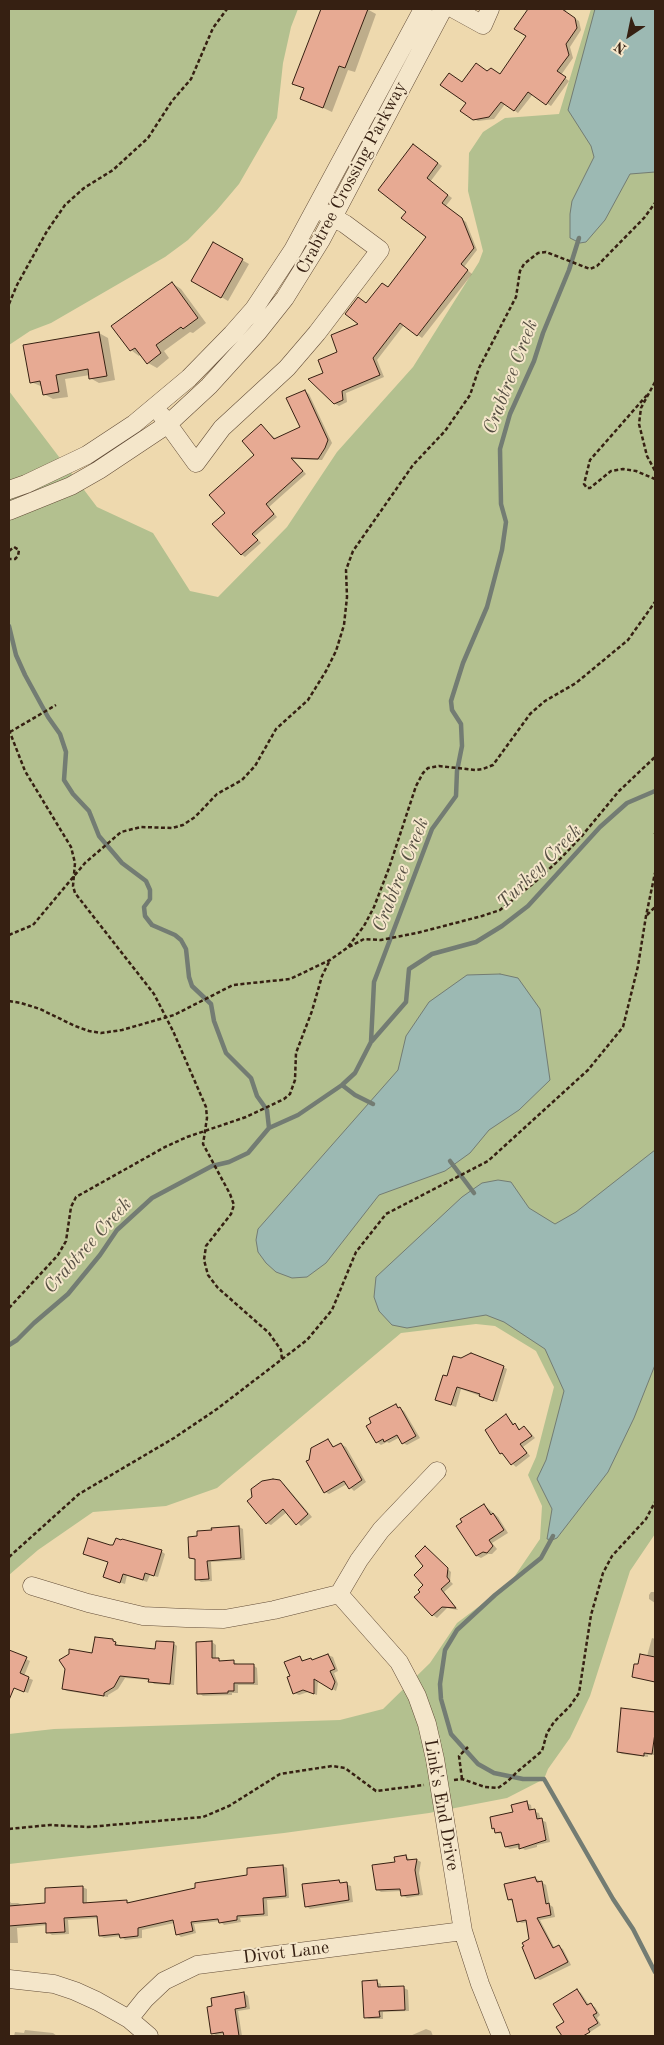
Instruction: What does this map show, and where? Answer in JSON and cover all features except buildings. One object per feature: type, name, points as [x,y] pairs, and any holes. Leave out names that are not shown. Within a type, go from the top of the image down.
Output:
[{"type":"street","name":"Crabtree Crossing Parkway","points":[[9,490],[86,455],[156,407],[218,351],[254,309],[293,250],[423,9]]},
{"type":"street","name":"Crabtree Crossing Parkway","points":[[9,511],[71,486],[99,470],[168,424],[209,386],[271,316],[311,258],[443,9]]},
{"type":"street","points":[[454,9],[483,25],[490,9]]},
{"type":"street","points":[[156,407],[196,463],[222,428],[287,368],[317,333],[380,250],[345,224],[315,208]]},
{"type":"street","points":[[32,1586],[88,1603],[143,1616],[224,1619],[274,1610],[339,1594],[381,1530],[437,1471]]},
{"type":"street","name":"Link's End Drive","points":[[339,1594],[398,1662],[417,1696],[427,1724],[439,1782],[463,1931],[480,1984],[501,2036]]},
{"type":"street","name":"Divot Lane","points":[[129,2019],[145,1999],[164,1981],[197,1966],[463,1931]]},
{"type":"street","points":[[9,1979],[61,1987],[97,2001],[129,2019],[149,2036]]},
{"type":"path","points":[[9,304],[17,285],[47,231],[65,206],[84,188],[131,155],[148,138],[172,101],[191,79],[213,28],[227,9]]},
{"type":"path","points":[[9,934],[33,925],[73,877],[121,832],[141,827],[172,828],[183,825],[195,817],[217,794],[242,780],[255,766],[276,729],[308,700],[326,671],[336,651],[344,625],[348,597],[346,570],[352,551],[413,464],[445,431],[470,395],[479,368],[516,297],[520,271],[524,264],[538,253],[554,254],[590,269],[597,266],[644,218],[655,203]]},
{"type":"path","points":[[655,382],[641,408],[639,424],[647,456],[655,471]]},
{"type":"path","points":[[647,395],[590,460],[584,484],[587,488],[590,488],[611,470],[623,469],[636,471],[655,479]]},
{"type":"path","points":[[9,550],[14,547],[19,550],[18,556],[15,559],[9,559]]},
{"type":"path","points":[[347,948],[364,926],[374,907],[420,778],[428,768],[439,766],[474,770],[493,765],[535,710],[545,700],[576,683],[628,640],[655,602]]},
{"type":"path","points":[[56,705],[35,719],[9,731],[25,771],[71,847],[75,863],[72,886],[75,894],[148,986],[166,1017],[206,1107],[207,1118],[203,1144],[223,1180],[234,1206],[232,1214],[206,1246],[204,1260],[208,1275],[218,1288],[269,1332],[281,1350],[282,1360]]},
{"type":"path","points":[[9,1001],[21,1002],[75,1026],[101,1033],[122,1030],[192,1007],[233,985],[290,979],[330,960],[364,939],[381,940],[417,933],[500,910],[560,859],[619,791],[655,757]]},
{"type":"path","points":[[9,1557],[79,1494],[174,1438],[217,1409],[306,1340],[332,1310],[356,1252],[386,1214],[488,1162],[588,1070],[622,1027],[638,966],[655,873]]},
{"type":"path","points":[[646,916],[655,906]]},
{"type":"path","points":[[9,1308],[58,1255],[66,1241],[72,1207],[76,1197],[165,1147],[246,1117],[277,1103],[290,1094],[294,1086],[296,1053],[312,1011],[322,976],[330,960]]},
{"type":"path","points":[[9,1829],[50,1825],[88,1827],[203,1817],[229,1806],[280,1774],[332,1766],[345,1768],[376,1790],[462,1779],[484,1787],[498,1788],[542,1752],[554,1722],[579,1694],[591,1615],[603,1573],[612,1556],[646,1519],[655,1502]]},
{"type":"path","points":[[462,1779],[459,1756],[468,1747]]},
{"type":"green space","points":[[9,9],[298,9],[291,27],[283,63],[277,118],[239,184],[217,210],[188,240],[165,257],[51,323],[30,331],[9,345]]},
{"type":"green space","points":[[591,9],[655,9],[655,1534],[630,1571],[590,1696],[570,1738],[548,1769],[544,1779],[507,1798],[429,1813],[284,1833],[9,1864],[9,1734],[54,1729],[340,1720],[383,1709],[430,1663],[457,1623],[510,1583],[540,1539],[542,1506],[528,1475],[536,1457],[554,1387],[536,1351],[495,1326],[476,1324],[401,1333],[217,1488],[166,1506],[93,1512],[38,1550],[9,1575],[9,391],[97,507],[153,533],[190,591],[218,597],[287,527],[337,452],[413,367],[479,262],[483,251],[468,191],[469,153],[483,132],[505,118],[559,114]]},
{"type":"water","points":[[595,9],[655,9],[655,172],[630,174],[605,220],[586,242],[580,243],[570,238],[572,201],[594,157],[591,146],[568,110]]},
{"type":"water","points":[[500,974],[518,978],[540,1009],[550,1080],[519,1110],[489,1130],[470,1153],[445,1171],[379,1195],[326,1263],[307,1277],[292,1278],[276,1272],[258,1252],[256,1240],[258,1229],[398,1070],[406,1036],[429,1002],[467,975]]},
{"type":"water","points":[[655,1150],[655,1365],[634,1418],[608,1472],[557,1538],[547,1539],[552,1509],[537,1479],[546,1460],[564,1391],[545,1349],[504,1322],[486,1315],[407,1328],[392,1325],[379,1311],[374,1297],[376,1277],[462,1197],[482,1183],[498,1180],[511,1182],[529,1208],[555,1224],[576,1212]]},
{"type":"waterway","name":"Crabtree Creek","points":[[9,1345],[68,1294],[100,1255],[117,1230],[152,1198],[212,1166],[229,1162],[248,1153],[269,1128],[298,1115],[342,1085],[355,1073],[371,1042],[374,982],[432,829],[456,796],[457,771],[462,746],[461,724],[452,710],[451,701],[463,663],[487,607],[502,550],[506,522],[501,504],[500,449],[510,414],[534,361],[543,333],[569,270],[579,238]]},
{"type":"waterway","points":[[9,626],[16,655],[25,675],[48,717],[60,734],[66,752],[64,780],[73,794],[89,811],[99,836],[122,863],[146,881],[150,890],[150,899],[144,907],[145,916],[152,925],[175,935],[181,940],[186,949],[189,977],[192,986],[211,1004],[214,1021],[226,1053],[251,1078],[257,1096],[267,1110],[269,1128]]},
{"type":"waterway","name":"Turkey Creek","points":[[372,1041],[406,1002],[409,969],[432,954],[476,942],[502,926],[528,906],[600,827],[627,803],[655,791]]},
{"type":"waterway","points":[[342,1085],[355,1095],[373,1104]]},
{"type":"waterway","points":[[450,1161],[474,1193]]},
{"type":"waterway","points":[[553,1536],[541,1558],[495,1595],[457,1630],[445,1650],[440,1684],[441,1699],[451,1734],[478,1764],[494,1773],[523,1779],[544,1779],[613,1899],[633,1929],[655,1972]]}]
